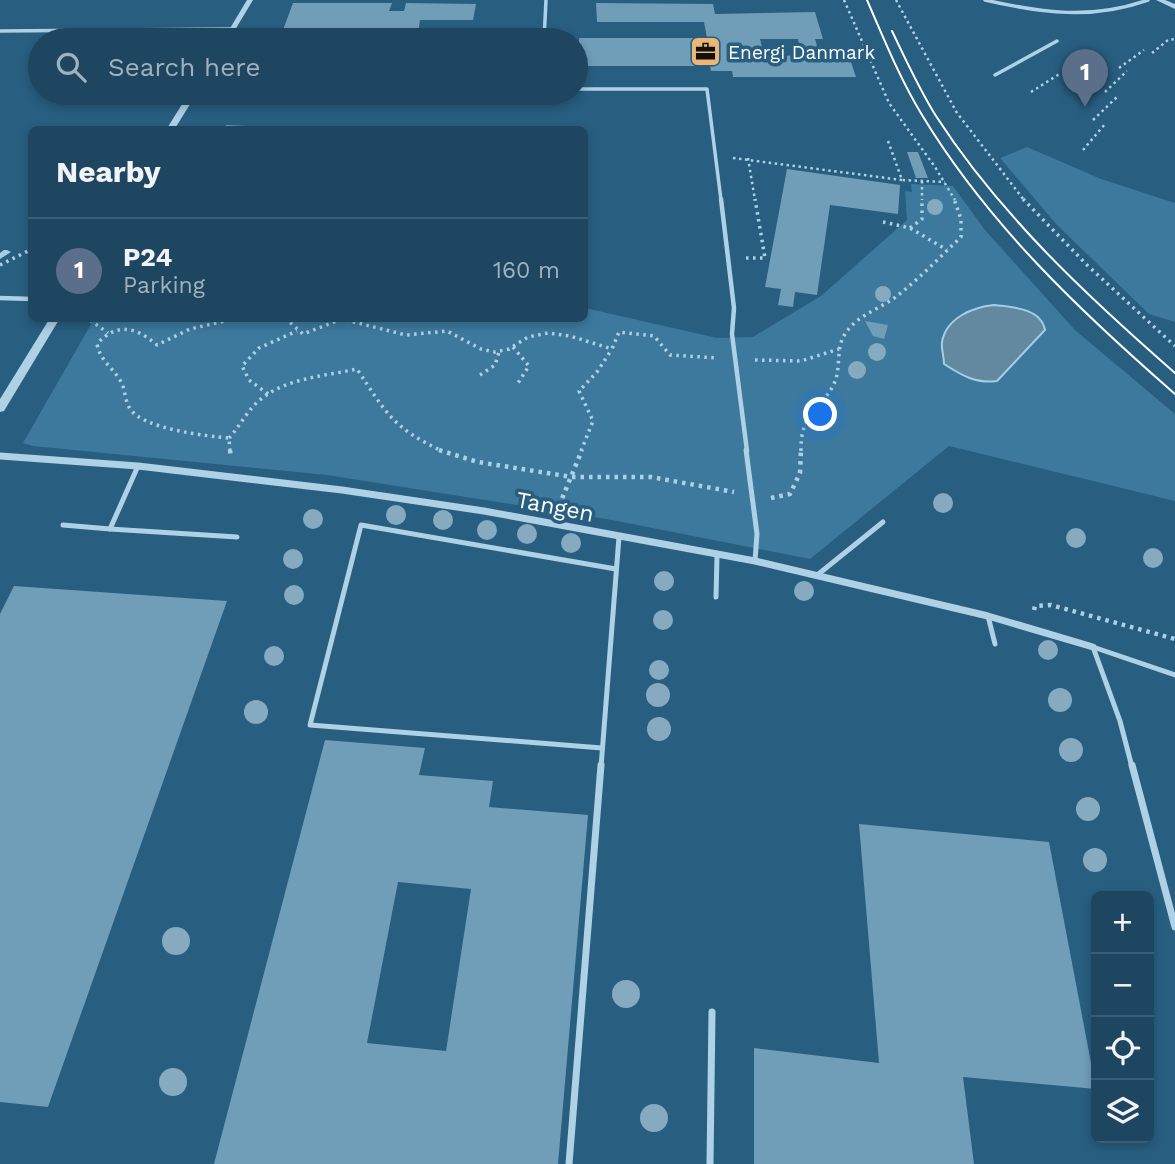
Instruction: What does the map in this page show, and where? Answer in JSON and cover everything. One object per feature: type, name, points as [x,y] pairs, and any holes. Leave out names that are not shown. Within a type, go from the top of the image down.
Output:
[{"type":"street","points":[[234,28],[250,0]]},
{"type":"street","points":[[1159,0],[1175,7]]},
{"type":"street","points":[[172,126],[185,105]]},
{"type":"street","points":[[0,408],[53,322]]},
{"type":"street","name":"Tangen","points":[[0,456],[138,466],[342,489],[551,524],[755,561],[988,616],[1093,647]]},
{"type":"lane","points":[[545,28],[546,0]]},
{"type":"lane","points":[[985,0],[1032,11],[1072,15],[1121,11],[1148,0]]},
{"type":"lane","points":[[0,31],[28,31]]},
{"type":"lane","points":[[995,75],[1058,41]]},
{"type":"lane","points":[[588,89],[707,89],[734,309],[732,334],[757,534],[755,561]]},
{"type":"lane","points":[[0,298],[28,299]]},
{"type":"lane","points":[[110,529],[138,466]]},
{"type":"lane","points":[[816,576],[883,522]]},
{"type":"lane","points":[[63,525],[237,537]]},
{"type":"lane","points":[[602,748],[310,725],[361,525],[616,569]]},
{"type":"lane","points":[[569,1164],[619,537]]},
{"type":"lane","points":[[716,597],[717,556]]},
{"type":"lane","points":[[988,616],[995,644]]},
{"type":"lane","points":[[1093,647],[1175,675]]},
{"type":"lane","points":[[1093,647],[1120,722],[1175,927]]},
{"type":"lane","points":[[710,1164],[712,1012]]},
{"type":"path","points":[[229,438],[243,425],[258,400],[268,394],[290,384],[356,369],[391,421],[416,439],[446,453],[478,462],[572,477],[651,477],[777,499],[790,495],[798,483],[802,467],[804,423],[834,384],[840,366],[839,349],[844,334],[859,317],[898,295],[961,237],[963,229],[961,215],[945,182],[889,104],[844,0]]},
{"type":"path","points":[[896,0],[932,71],[957,113],[986,153],[1074,253],[1175,346]]},
{"type":"path","points":[[1152,53],[1168,40],[1175,39]]},
{"type":"path","points":[[1119,68],[1143,50]]},
{"type":"path","points":[[1074,79],[1099,60]]},
{"type":"path","points":[[1105,92],[1127,71]]},
{"type":"path","points":[[1031,92],[1062,73]]},
{"type":"path","points":[[1093,120],[1117,97]]},
{"type":"path","points":[[1083,150],[1105,124]]},
{"type":"path","points":[[888,141],[902,180]]},
{"type":"path","points":[[716,158],[748,158],[902,180],[945,182]]},
{"type":"path","points":[[728,258],[765,258],[748,158]]},
{"type":"path","points":[[910,228],[922,219],[922,181]]},
{"type":"path","points":[[883,222],[910,228],[947,250]]},
{"type":"path","points":[[0,265],[28,251]]},
{"type":"path","points":[[93,322],[108,333]]},
{"type":"path","points":[[221,322],[190,329],[157,345],[141,331],[131,327],[108,333],[97,344],[97,354],[123,383],[127,404],[134,415],[187,432],[229,438]]},
{"type":"path","points":[[289,322],[297,331]]},
{"type":"path","points":[[268,394],[248,380],[242,366],[250,353],[259,345],[297,331],[311,333],[327,322]]},
{"type":"path","points":[[360,322],[403,334],[446,331],[461,336],[480,351],[499,352],[513,347],[527,337],[550,332],[612,349]]},
{"type":"path","points":[[551,524],[593,421],[593,412],[579,398],[579,391],[597,372],[619,332],[654,336],[670,355],[801,361],[839,349]]},
{"type":"path","points":[[513,347],[529,366],[519,383]]},
{"type":"path","points":[[480,375],[495,365],[499,352]]},
{"type":"path","points":[[227,476],[232,462],[229,438]]},
{"type":"path","points":[[1028,628],[1035,606],[1051,605],[1175,639]]},
{"type":"shaded area","points":[[1027,147],[1101,179],[1175,203],[1175,322],[1149,314],[1057,225],[1000,158]]},
{"type":"shaded area","points":[[911,184],[953,186],[985,230],[1075,330],[1175,414],[1175,501],[949,446],[810,559],[612,520],[327,475],[23,443],[92,322],[588,322],[588,309],[717,338],[753,337],[821,296],[907,220],[905,191],[912,192]]},
{"type":"shaded area","points":[[994,305],[1032,313],[1038,317],[1045,330],[997,381],[975,380],[944,364],[942,342],[949,326],[962,315]]},
{"type":"building","points":[[293,3],[392,3],[389,11],[404,11],[406,3],[476,4],[473,20],[420,20],[419,28],[284,28]]},
{"type":"building","points":[[596,3],[713,4],[715,14],[815,12],[823,39],[815,39],[820,56],[849,56],[856,77],[733,77],[732,71],[711,71],[710,66],[588,66],[588,38],[707,38],[704,22],[597,22]],"holes":[[[760,39],[798,39],[802,56],[764,55]]]},
{"type":"building","points":[[907,152],[918,152],[928,178],[916,178]]},
{"type":"building","points":[[787,169],[900,185],[898,214],[830,205],[817,295],[795,292],[793,307],[778,305],[781,289],[765,287]]},
{"type":"building","points":[[865,321],[888,325],[884,339],[873,336]]},
{"type":"building","points":[[14,586],[227,601],[48,1107],[0,1102],[0,614]]},
{"type":"building","points":[[325,740],[425,748],[419,775],[493,781],[489,807],[588,815],[558,1164],[214,1164]],"holes":[[[398,882],[471,889],[446,1051],[367,1043]]]},
{"type":"building","points":[[859,824],[1049,842],[1091,1063],[1091,1089],[963,1077],[974,1164],[754,1164],[754,1048],[879,1063]]},
{"type":"waterway","points":[[0,257],[7,252]]},
{"type":"tram line","points":[[867,0],[914,101],[976,193],[1071,298],[1175,394]]},
{"type":"tram line","points":[[892,31],[936,116],[988,187],[1046,253],[1175,373]]},
{"type":"place","name":"Energi Danmark","points":[[705,52]]},
{"type":"place","name":"P24","points":[[1085,107]]}]
